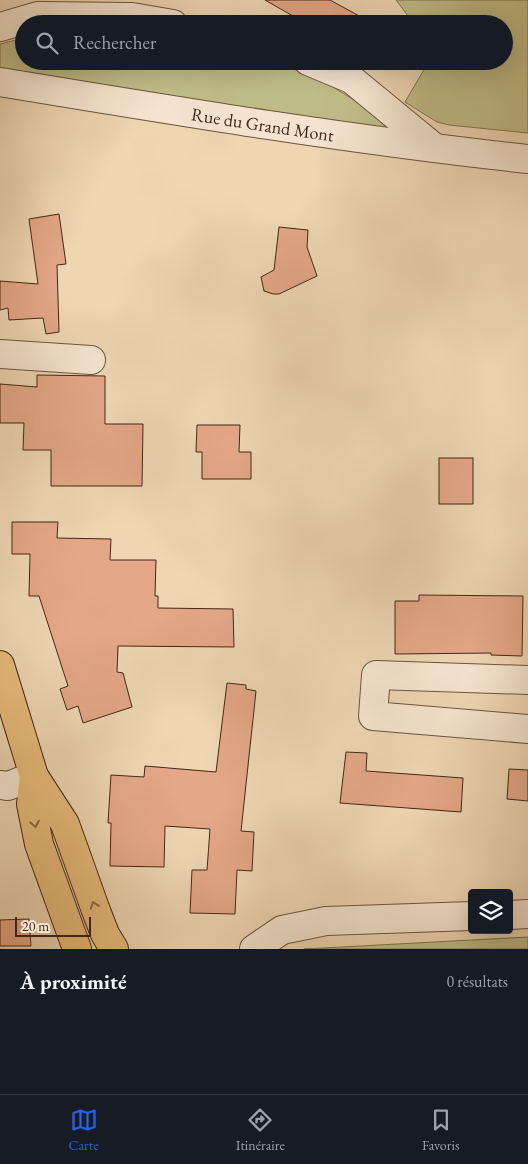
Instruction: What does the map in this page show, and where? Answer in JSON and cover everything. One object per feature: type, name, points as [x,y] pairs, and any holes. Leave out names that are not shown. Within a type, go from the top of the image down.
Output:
[{"type":"main road","points":[[0,665],[34,776],[65,824],[98,917],[114,949]]},
{"type":"main road","points":[[34,776],[31,804],[39,844],[77,949]]},
{"type":"street","points":[[0,27],[15,23]]},
{"type":"street","points":[[328,70],[351,80],[437,149]]},
{"type":"street","name":"Rue du Grand Mont","points":[[0,82],[236,121],[437,149],[528,159]]},
{"type":"street","points":[[0,354],[91,360]]},
{"type":"street","points":[[528,680],[376,675],[373,716],[528,729]]},
{"type":"street","points":[[0,785],[8,786],[34,776]]},
{"type":"street","points":[[513,915],[528,914]]},
{"type":"street","points":[[254,949],[282,930],[326,921],[468,916]]},
{"type":"shaded area","points":[[396,0],[528,0],[528,133],[449,125],[437,122],[405,102],[424,70],[513,70],[513,15],[407,15]]},
{"type":"shaded area","points":[[15,40],[15,70],[296,70],[325,82],[375,113],[389,132],[0,76],[0,44]]},
{"type":"shaded area","points":[[528,937],[528,949],[304,949]]},
{"type":"building","points":[[265,0],[330,0],[358,15],[291,15]]},
{"type":"building","points":[[59,214],[66,264],[57,265],[59,332],[46,334],[43,318],[9,320],[8,308],[0,310],[0,281],[38,284],[29,219]]},
{"type":"building","points":[[279,227],[308,230],[307,247],[317,276],[279,294],[273,294],[264,291],[261,277],[274,270]]},
{"type":"building","points":[[37,375],[105,376],[105,424],[143,424],[142,486],[51,486],[51,450],[23,450],[24,423],[0,423],[0,384],[37,387]]},
{"type":"building","points":[[197,425],[240,425],[239,452],[251,452],[251,479],[202,479],[202,452],[196,452]]},
{"type":"building","points":[[439,458],[473,458],[473,504],[439,504]]},
{"type":"building","points":[[12,522],[58,522],[57,538],[111,539],[110,560],[156,560],[155,596],[158,596],[158,608],[233,609],[234,647],[118,646],[117,672],[123,673],[132,707],[83,723],[78,706],[67,710],[60,689],[68,686],[39,596],[29,596],[30,554],[12,554]]},
{"type":"building","points":[[419,595],[523,596],[522,656],[491,655],[491,653],[395,654],[395,601],[419,601]]},
{"type":"building","points":[[227,683],[246,685],[246,689],[256,691],[241,831],[254,832],[252,871],[237,870],[235,914],[190,913],[192,870],[207,870],[210,829],[165,826],[164,867],[110,866],[111,823],[108,823],[111,775],[144,777],[145,766],[216,772]]},
{"type":"building","points":[[346,752],[367,753],[366,771],[463,778],[461,812],[340,803]]},
{"type":"building","points":[[509,769],[528,770],[528,801],[507,799]]},
{"type":"building","points":[[29,919],[31,946],[0,946],[0,920]]}]
